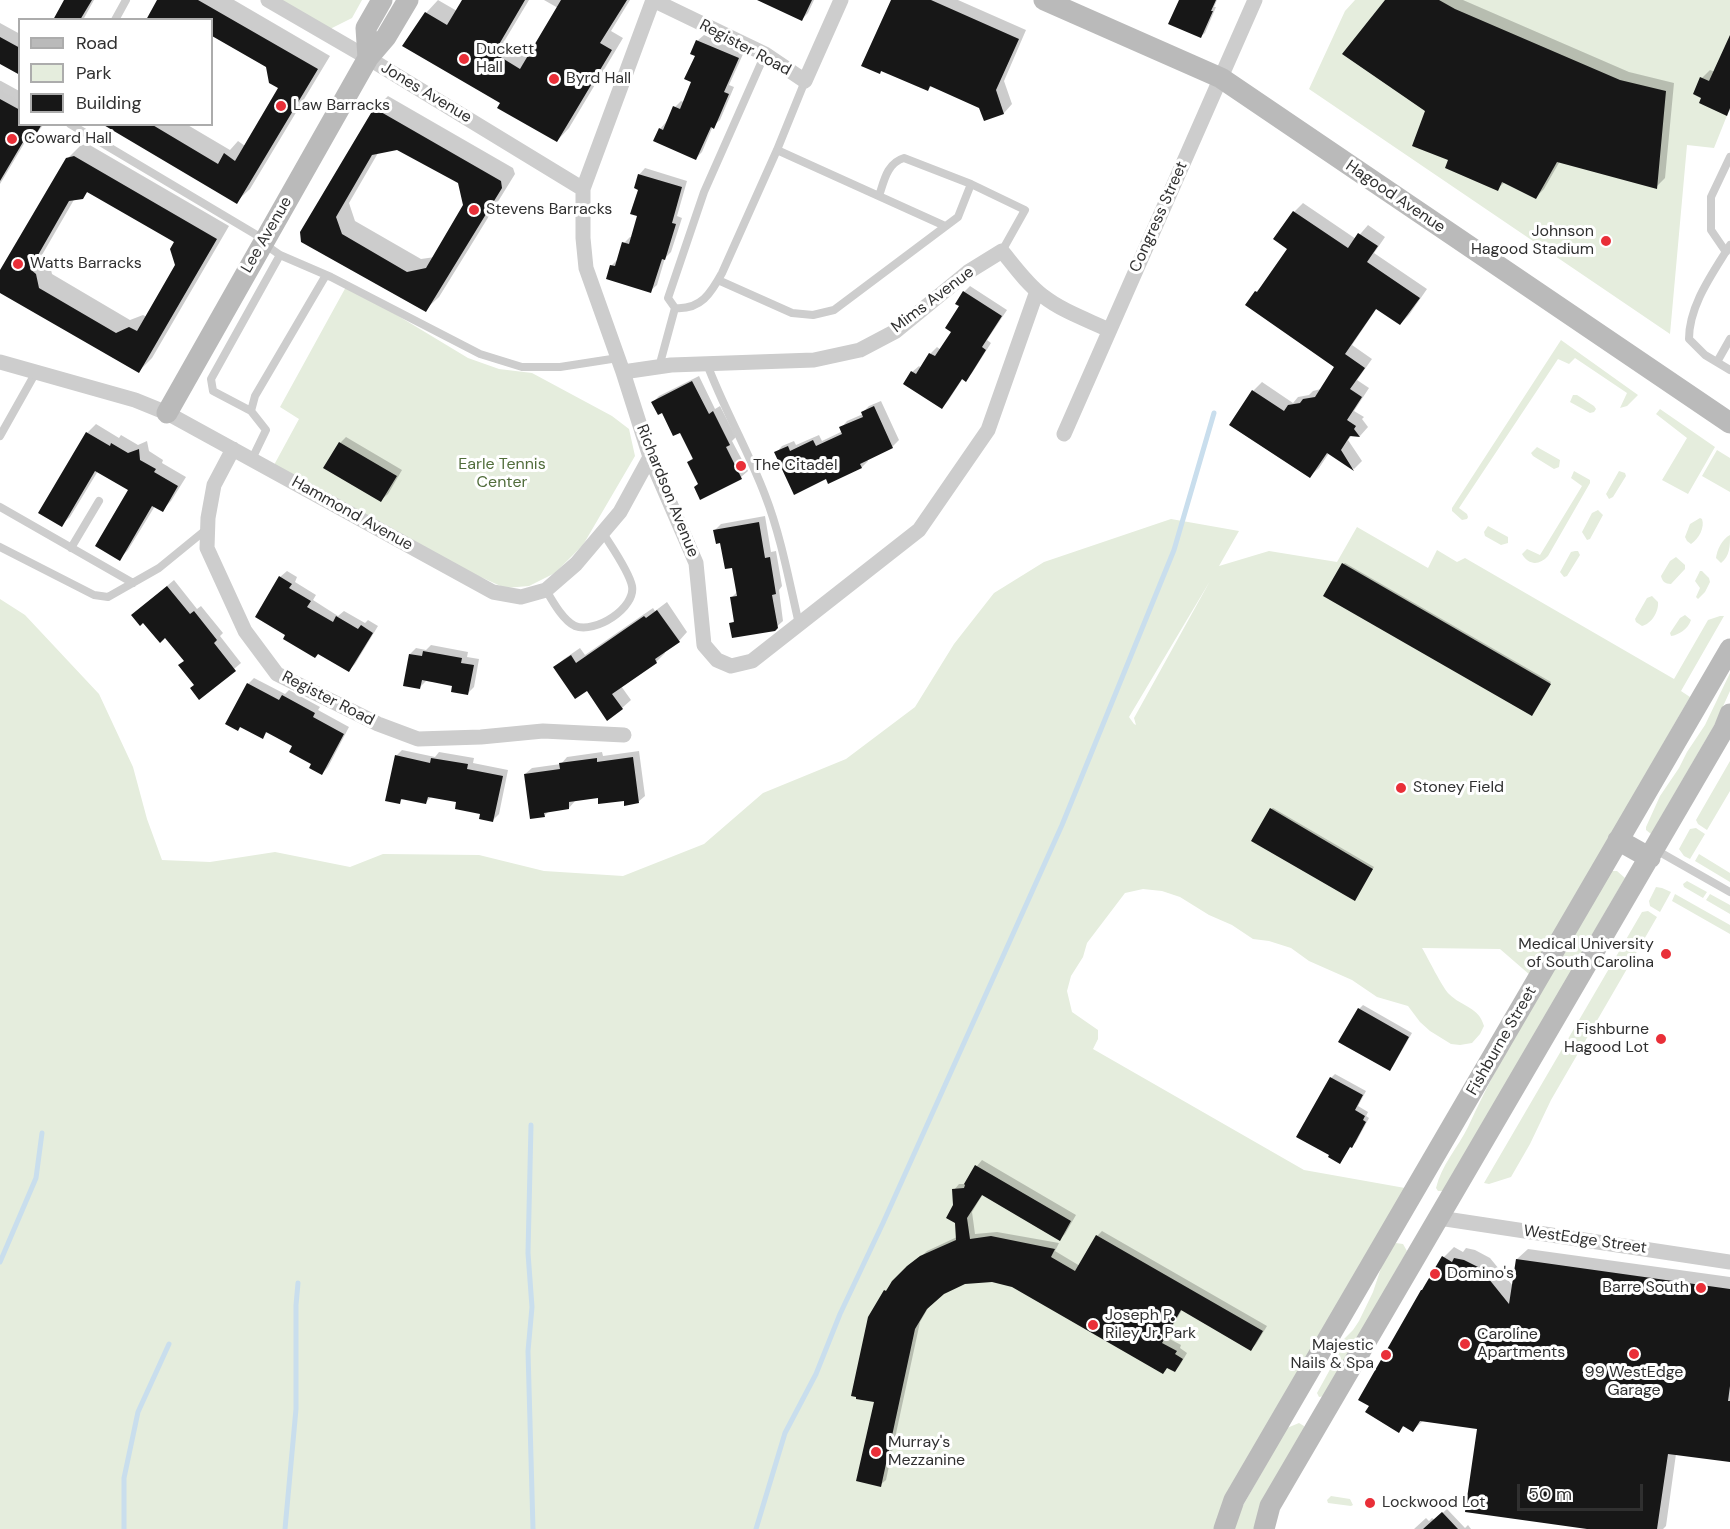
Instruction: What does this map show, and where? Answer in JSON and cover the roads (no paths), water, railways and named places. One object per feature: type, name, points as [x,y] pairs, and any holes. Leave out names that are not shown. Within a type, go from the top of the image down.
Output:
[{"type":"main road","points":[[368,58],[366,28],[382,0]]},
{"type":"main road","name":"Lee Avenue","points":[[167,413],[368,58],[386,37],[408,0]]},
{"type":"main road","name":"Hagood Avenue","points":[[1044,0],[1221,78],[1730,423]]},
{"type":"main road","name":"Fishburne Street","points":[[1224,1529],[1234,1500],[1730,650]]},
{"type":"main road","points":[[1264,1529],[1270,1506],[1652,854],[1724,729],[1730,714]]},
{"type":"main road","points":[[1618,840],[1652,854]]},
{"type":"main road","points":[[1395,1225],[1437,1222]]},
{"type":"main road","points":[[1292,1402],[1321,1421]]},
{"type":"street","name":"Jones Avenue","points":[[268,0],[583,189]]},
{"type":"street","name":"Register Road","points":[[653,0],[765,54],[805,81]]},
{"type":"street","name":"Richardson Avenue","points":[[653,0],[583,189],[583,238],[586,268],[650,457],[696,563],[704,645],[717,660],[731,666],[752,661],[919,530],[988,430],[1037,291]]},
{"type":"street","points":[[805,81],[841,0]]},
{"type":"street","name":"Congress Street","points":[[1064,434],[1255,0]]},
{"type":"street","points":[[1002,251],[1037,291],[1058,306],[1109,330]]},
{"type":"street","name":"Mims Avenue","points":[[620,365],[659,367],[814,360],[860,350],[896,331],[968,272],[1002,251]]},
{"type":"street","name":"Hammond Avenue","points":[[0,362],[135,400],[167,413],[493,592],[521,597],[546,590],[576,564],[620,512],[650,457]]},
{"type":"street","name":"Register Road","points":[[233,449],[214,485],[208,518],[207,548],[245,632],[277,674],[378,724],[418,739],[482,737],[543,731],[624,735]]},
{"type":"street","name":"WestEdge Street","points":[[1437,1222],[1730,1262]]},
{"type":"lane","points":[[116,18],[126,0]]},
{"type":"lane","points":[[765,54],[704,192],[668,298],[675,308],[686,309],[698,304],[711,292],[718,280],[777,150],[805,81]]},
{"type":"lane","points":[[0,85],[18,95]]},
{"type":"lane","points":[[73,126],[265,240],[270,248],[280,255],[326,275],[480,354],[522,367],[620,365]]},
{"type":"lane","points":[[777,150],[945,226]]},
{"type":"lane","points":[[1730,157],[1711,197],[1711,230],[1728,248],[1700,296],[1689,325],[1689,339],[1705,355],[1730,370]]},
{"type":"lane","points":[[879,196],[888,169],[897,160],[904,158],[971,184],[1025,210],[1002,251]]},
{"type":"lane","points":[[718,280],[792,313],[813,315],[834,310],[958,216],[971,184]]},
{"type":"lane","points":[[252,459],[266,430],[251,411],[213,391],[211,379],[280,255]]},
{"type":"lane","points":[[251,411],[255,396],[326,275]]},
{"type":"lane","points":[[659,367],[675,308]]},
{"type":"lane","points":[[217,325],[236,335]]},
{"type":"lane","points":[[1717,362],[1730,339]]},
{"type":"lane","points":[[707,364],[768,504],[799,624]]},
{"type":"lane","points":[[0,436],[36,372]]},
{"type":"lane","points":[[71,548],[99,501]]},
{"type":"lane","points":[[0,507],[133,583]]},
{"type":"lane","points":[[0,547],[94,595],[108,597],[159,568],[208,528]]},
{"type":"lane","points":[[546,590],[565,617],[578,627],[597,626],[628,604],[632,595],[632,586],[603,532]]},
{"type":"lane","points":[[1652,854],[1730,892]]},
{"type":"waterway","points":[[756,1529],[785,1433],[816,1374],[840,1314],[1062,825],[1174,550],[1214,413]]},
{"type":"waterway","points":[[531,1125],[528,1253],[532,1307],[528,1351],[533,1529]]},
{"type":"waterway","points":[[0,1262],[36,1178],[42,1133]]},
{"type":"waterway","points":[[285,1529],[296,1409],[298,1283]]},
{"type":"waterway","points":[[124,1529],[124,1478],[138,1412],[169,1344]]},
{"type":"place","name":"Duckett Hall","points":[[464,59]]},
{"type":"place","name":"Byrd Hall","points":[[554,79]]},
{"type":"place","name":"Law Barracks","points":[[281,106]]},
{"type":"place","name":"Coward Hall","points":[[12,139]]},
{"type":"place","name":"Stevens Barracks","points":[[474,210]]},
{"type":"place","name":"Johnson Hagood Stadium","points":[[1606,241]]},
{"type":"place","name":"Watts Barracks","points":[[18,264]]},
{"type":"place","name":"The Citadel","points":[[741,466]]},
{"type":"place","name":"Stoney Field","points":[[1401,788]]},
{"type":"place","name":"Medical University of South Carolina","points":[[1666,954]]},
{"type":"place","name":"Fishburne Hagood Lot","points":[[1661,1039]]},
{"type":"place","name":"Domino's","points":[[1435,1274]]},
{"type":"place","name":"Barre South","points":[[1701,1288]]},
{"type":"place","name":"Joseph P. Riley Jr. Park","points":[[1093,1325]]},
{"type":"place","name":"Caroline Apartments","points":[[1465,1344]]},
{"type":"place","name":"99 WestEdge Garage","points":[[1634,1354]]},
{"type":"place","name":"Majestic Nails & Spa","points":[[1386,1355]]},
{"type":"place","name":"Murray's Mezzanine","points":[[876,1452]]},
{"type":"place","name":"Lockwood Lot","points":[[1370,1503]]},
{"type":"park label","name":"Earle Tennis Center","points":[[502,474]]}]
